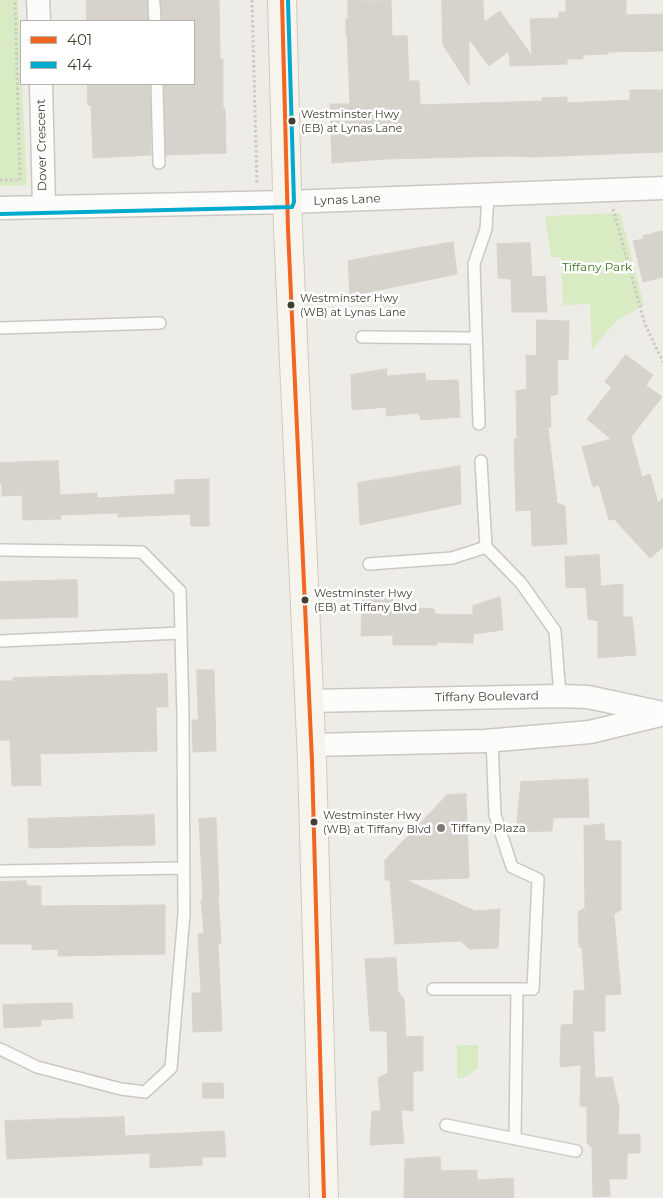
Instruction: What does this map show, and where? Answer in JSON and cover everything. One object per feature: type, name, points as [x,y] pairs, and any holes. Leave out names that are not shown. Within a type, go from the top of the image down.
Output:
[{"type":"main road","points":[[282,0],[288,202],[310,702],[324,1198]]},
{"type":"street","points":[[38,0],[39,20]]},
{"type":"street","name":"Dover Crescent","points":[[41,85],[44,207]]},
{"type":"street","name":"Lynas Lane","points":[[0,208],[288,202],[663,188]]},
{"type":"street","name":"Tiffany Boulevard","points":[[310,702],[560,696],[588,697],[663,714]]},
{"type":"street","name":"Tiffany Boulevard","points":[[311,745],[492,740],[590,732],[663,714]]},
{"type":"lane","points":[[154,4],[155,20]]},
{"type":"lane","points":[[157,85],[159,163]]},
{"type":"lane","points":[[479,424],[474,264],[486,229],[488,195]]},
{"type":"lane","points":[[0,328],[160,323]]},
{"type":"lane","points":[[362,337],[476,338]]},
{"type":"lane","points":[[481,461],[486,547],[522,583],[555,631],[560,696]]},
{"type":"lane","points":[[369,564],[452,558],[486,547]]},
{"type":"lane","points":[[0,550],[142,552],[180,590],[184,868],[184,914],[170,1068],[145,1092],[121,1089],[37,1067],[0,1049]]},
{"type":"lane","points":[[0,641],[181,633]]},
{"type":"lane","points":[[433,989],[533,989],[538,879],[512,867],[495,816],[492,740]]},
{"type":"lane","points":[[0,871],[184,868]]},
{"type":"lane","points":[[515,1139],[517,989]]},
{"type":"lane","points":[[446,1125],[576,1151]]},
{"type":"path","points":[[0,180],[20,180],[15,0]]},
{"type":"path","points":[[252,0],[258,202]]},
{"type":"path","points":[[612,191],[613,210],[645,324],[663,362]]},
{"type":"green space","points":[[0,0],[18,0],[20,85],[22,85],[27,185],[0,186]]},
{"type":"green space","name":"Tiffany Park","points":[[620,213],[644,305],[615,322],[592,350],[590,304],[563,305],[561,257],[551,257],[545,216]]},
{"type":"green space","points":[[457,1045],[478,1045],[478,1068],[463,1078],[457,1078]]},
{"type":"building","points":[[87,0],[147,0],[148,20],[87,20]]},
{"type":"building","points":[[161,0],[219,0],[220,59],[223,59],[223,109],[225,109],[226,153],[166,155],[164,85],[195,85],[195,20],[162,20]]},
{"type":"building","points":[[391,0],[392,36],[407,36],[409,81],[419,81],[420,105],[543,101],[542,98],[567,97],[567,103],[630,100],[630,90],[663,90],[663,152],[532,157],[385,159],[332,163],[330,104],[350,104],[346,34],[348,1]]},
{"type":"building","points":[[442,0],[483,0],[484,22],[500,11],[532,56],[530,19],[559,18],[559,12],[566,12],[566,0],[626,0],[626,15],[663,14],[663,51],[607,52],[608,54],[583,55],[583,59],[567,59],[567,64],[510,66],[509,51],[489,66],[469,39],[469,85],[443,45]]},
{"type":"building","points":[[88,85],[150,85],[151,155],[93,158],[91,105],[88,105]]},
{"type":"building","points":[[663,231],[663,277],[643,282],[633,241],[644,239],[643,236]]},
{"type":"building","points":[[453,242],[457,274],[350,296],[348,261]]},
{"type":"building","points":[[530,243],[532,277],[545,276],[547,312],[512,312],[511,279],[498,278],[497,244]]},
{"type":"building","points":[[537,320],[569,321],[568,359],[557,360],[558,394],[550,396],[551,427],[548,427],[557,503],[565,506],[567,544],[532,546],[531,510],[516,511],[514,439],[517,439],[516,391],[527,389],[526,355],[536,356]]},
{"type":"building","points":[[626,355],[653,375],[646,385],[662,397],[631,437],[642,477],[650,474],[658,503],[663,498],[663,547],[650,558],[614,519],[609,520],[599,485],[593,487],[582,447],[611,439],[587,419],[612,387],[605,382]]},
{"type":"building","points":[[387,369],[386,376],[425,373],[426,381],[458,380],[460,417],[421,420],[419,413],[386,416],[387,407],[352,410],[351,375]]},
{"type":"building","points":[[58,461],[60,495],[97,493],[97,498],[175,494],[175,480],[209,479],[209,526],[191,526],[190,514],[118,517],[118,513],[61,515],[61,519],[23,520],[22,495],[2,496],[0,463]]},
{"type":"building","points":[[460,466],[461,504],[360,525],[358,483]]},
{"type":"building","points":[[599,555],[601,586],[623,584],[623,617],[632,617],[636,655],[598,658],[598,621],[588,619],[586,588],[566,587],[565,557]]},
{"type":"building","points":[[77,580],[78,617],[0,619],[0,582]]},
{"type":"building","points":[[500,597],[503,630],[473,634],[473,643],[437,642],[437,645],[393,645],[393,635],[361,636],[362,598],[393,599],[396,607],[434,609],[435,614],[473,615],[473,606]]},
{"type":"building","points":[[197,670],[214,670],[216,751],[193,752],[192,720],[198,720]]},
{"type":"building","points":[[167,674],[168,707],[156,707],[157,751],[40,754],[41,785],[12,786],[10,740],[0,740],[0,681],[13,681],[13,678]]},
{"type":"building","points":[[588,779],[589,817],[553,818],[552,831],[516,832],[521,782]]},
{"type":"building","points":[[466,794],[469,878],[406,880],[475,911],[500,909],[498,948],[469,949],[461,941],[395,944],[390,880],[385,880],[385,860],[447,795]]},
{"type":"building","points":[[154,815],[155,845],[29,848],[28,819]]},
{"type":"building","points":[[216,818],[221,943],[218,943],[222,1031],[193,1032],[192,993],[201,993],[198,934],[204,933],[201,900],[203,900],[199,819]]},
{"type":"building","points":[[604,824],[605,841],[621,841],[621,910],[614,914],[621,994],[605,995],[605,1031],[593,1031],[595,1078],[612,1077],[619,1107],[618,1135],[640,1134],[640,1153],[627,1153],[627,1179],[609,1179],[610,1196],[593,1197],[592,1148],[587,1143],[587,1107],[580,1106],[581,1065],[560,1067],[561,1025],[573,1024],[574,991],[585,990],[582,947],[579,947],[578,912],[585,908],[584,826]]},
{"type":"building","points":[[26,881],[27,886],[41,886],[41,906],[165,905],[165,954],[58,956],[58,949],[32,950],[32,944],[0,944],[0,882]]},
{"type":"building","points":[[396,958],[398,992],[404,999],[406,1037],[423,1036],[423,1071],[413,1071],[413,1111],[401,1110],[404,1143],[370,1145],[372,1111],[381,1111],[378,1078],[388,1073],[387,1031],[370,1031],[365,959]]},
{"type":"building","points":[[72,1003],[73,1018],[41,1020],[41,1026],[4,1028],[3,1005]]},
{"type":"building","points":[[203,1083],[223,1083],[224,1098],[203,1098]]},
{"type":"building","points":[[124,1117],[125,1136],[224,1131],[226,1157],[202,1157],[202,1165],[150,1168],[150,1153],[7,1159],[5,1121]]},
{"type":"building","points":[[440,1157],[441,1171],[477,1170],[477,1180],[513,1178],[514,1198],[404,1198],[405,1159]]},
{"type":"transit line","name":"401","points":[[282,0],[288,229],[312,761],[324,1198]]},
{"type":"transit line","name":"414","points":[[0,214],[292,207],[294,202],[288,0]]},
{"type":"place","name":"Westminster Hwy (EB) at Lynas Lane","points":[[292,121]]},
{"type":"place","name":"Westminster Hwy (WB) at Lynas Lane","points":[[291,305]]},
{"type":"place","name":"Westminster Hwy (EB) at Tiffany Blvd","points":[[305,600]]},
{"type":"place","name":"Westminster Hwy (WB) at Tiffany Blvd","points":[[314,822]]},
{"type":"place","name":"Tiffany Plaza","points":[[441,828]]}]
